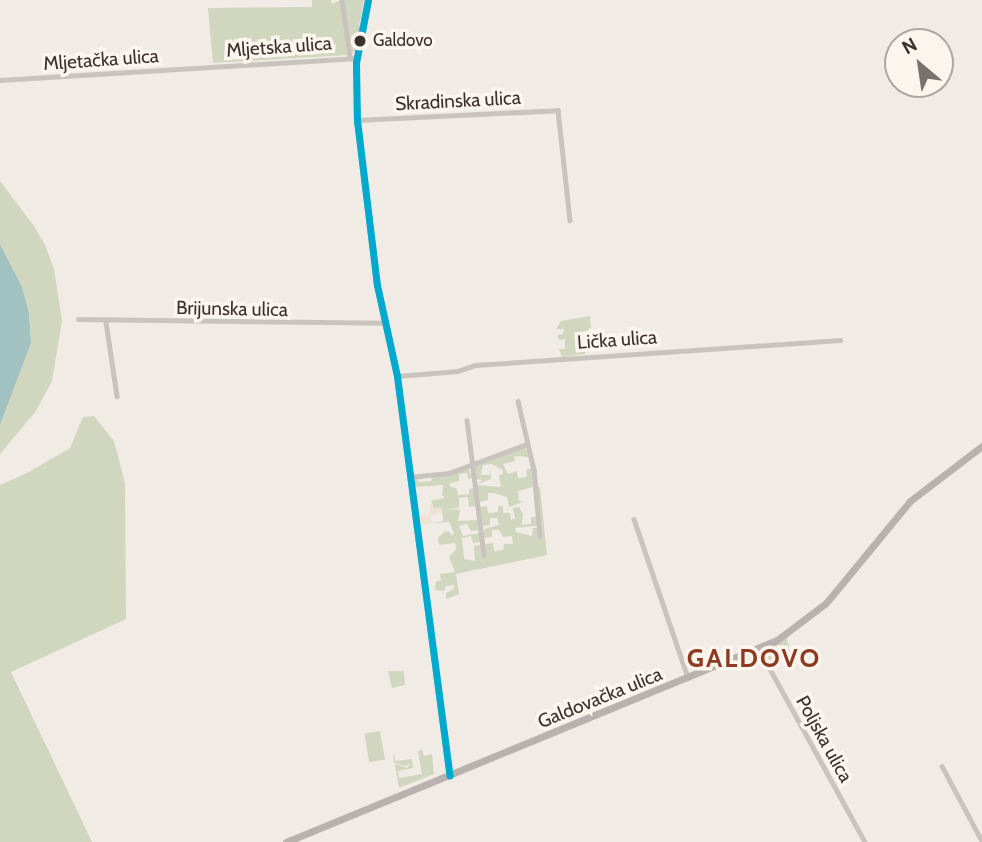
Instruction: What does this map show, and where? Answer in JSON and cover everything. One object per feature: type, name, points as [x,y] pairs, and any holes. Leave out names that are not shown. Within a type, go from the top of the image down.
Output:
[{"type":"main road","points":[[368,0],[355,56],[357,120],[377,285],[397,376],[450,776]]},
{"type":"main road","name":"Galdovačka ulica","points":[[286,842],[759,649],[794,629],[826,603],[902,508],[927,485],[982,446]]},
{"type":"street","points":[[342,0],[355,56]]},
{"type":"street","name":"Mljetska ulica","points":[[204,67],[355,56]]},
{"type":"street","name":"Mljetačka ulica","points":[[0,80],[204,67]]},
{"type":"street","name":"Skradinska ulica","points":[[357,120],[559,112],[570,220]]},
{"type":"street","name":"Brijunska ulica","points":[[78,319],[106,322],[386,323]]},
{"type":"street","points":[[106,322],[117,396]]},
{"type":"street","name":"Lička ulica","points":[[397,376],[458,371],[475,365],[840,340]]},
{"type":"street","points":[[518,401],[534,470],[540,536]]},
{"type":"street","points":[[467,421],[484,555]]},
{"type":"street","points":[[410,477],[436,476],[527,444]]},
{"type":"street","points":[[634,519],[688,678]]},
{"type":"street","name":"Poljska ulica","points":[[759,649],[865,842]]},
{"type":"street","points":[[942,766],[982,841]]},
{"type":"green space","points":[[312,0],[331,0],[332,4],[341,0],[347,55],[213,63],[208,8],[312,7]]},
{"type":"green space","points":[[344,0],[364,0],[354,53],[352,52]]},
{"type":"green space","points":[[0,181],[45,245],[54,269],[62,321],[52,381],[36,411],[0,454],[0,425],[31,343],[29,313],[22,287],[0,244]]},
{"type":"green space","points":[[590,316],[591,329],[580,333],[587,348],[585,354],[562,357],[559,349],[565,349],[565,339],[559,340],[557,335],[563,334],[564,329],[556,329],[561,321]]},
{"type":"green space","points":[[94,416],[114,441],[125,483],[126,619],[11,672],[92,842],[0,842],[0,485],[70,448],[83,417]]},
{"type":"green space","points":[[525,447],[529,457],[514,456],[515,461],[503,464],[508,474],[517,471],[518,478],[527,477],[526,470],[531,468],[533,487],[518,491],[519,501],[523,502],[509,507],[507,497],[488,493],[488,500],[480,502],[477,485],[501,487],[499,475],[503,474],[503,470],[491,464],[483,465],[481,475],[490,475],[490,468],[491,479],[478,484],[482,480],[476,479],[475,466]]},
{"type":"green space","points":[[468,468],[473,478],[468,479],[467,473],[459,474],[459,481],[450,483],[450,486],[457,489],[458,495],[469,494],[469,489],[474,488],[476,506],[469,507],[468,497],[459,498],[459,508],[447,509],[460,510],[458,521],[478,520],[480,530],[471,531],[467,524],[459,526],[463,536],[480,533],[481,542],[473,543],[471,536],[462,538],[464,559],[475,561],[474,546],[481,545],[483,557],[486,557],[485,544],[493,543],[494,551],[503,550],[504,544],[513,544],[512,536],[503,537],[499,530],[492,530],[492,537],[484,538],[484,529],[499,525],[497,518],[490,518],[490,525],[483,526],[480,507],[487,506],[488,513],[492,513],[498,512],[498,506],[503,506],[503,513],[510,513],[511,520],[515,518],[513,508],[519,507],[523,514],[522,525],[531,524],[531,517],[536,517],[537,526],[515,528],[516,532],[532,536],[533,528],[537,528],[538,535],[541,535],[537,487],[540,487],[547,555],[456,574],[459,594],[446,599],[446,593],[454,589],[454,585],[446,586],[444,591],[435,590],[436,582],[441,580],[440,574],[455,572],[449,557],[456,549],[455,543],[439,545],[438,538],[445,531],[450,532],[451,536],[454,533],[449,522],[432,523],[443,521],[442,508],[434,508],[431,501],[445,498],[442,495],[443,485],[414,487],[413,481],[417,478],[419,482],[431,481],[432,477]]},
{"type":"green space","points":[[787,638],[790,653],[784,656],[782,653],[778,654],[771,659],[774,664],[771,665],[765,650]]},
{"type":"green space","points":[[388,671],[404,671],[405,685],[392,688]]},
{"type":"green space","points":[[380,731],[385,760],[369,762],[364,734]]},
{"type":"green space","points":[[422,750],[424,756],[432,754],[434,774],[399,788],[395,764],[407,768],[410,764],[405,766],[394,763],[393,753],[396,761],[412,759],[413,768],[398,771],[399,778],[422,774],[418,751]]},
{"type":"shaded area","points":[[431,501],[434,508],[442,508],[442,513],[431,515],[432,523],[420,525],[420,515],[429,515]]},
{"type":"water","points":[[0,244],[22,287],[29,313],[31,343],[0,425]]},
{"type":"transit line","points":[[368,0],[356,63],[357,120],[377,285],[397,376],[450,776]]},
{"type":"place","name":"Galdovo","points":[[360,41]]},
{"type":"district","name":"GALDOVO","points":[[754,659]]}]
